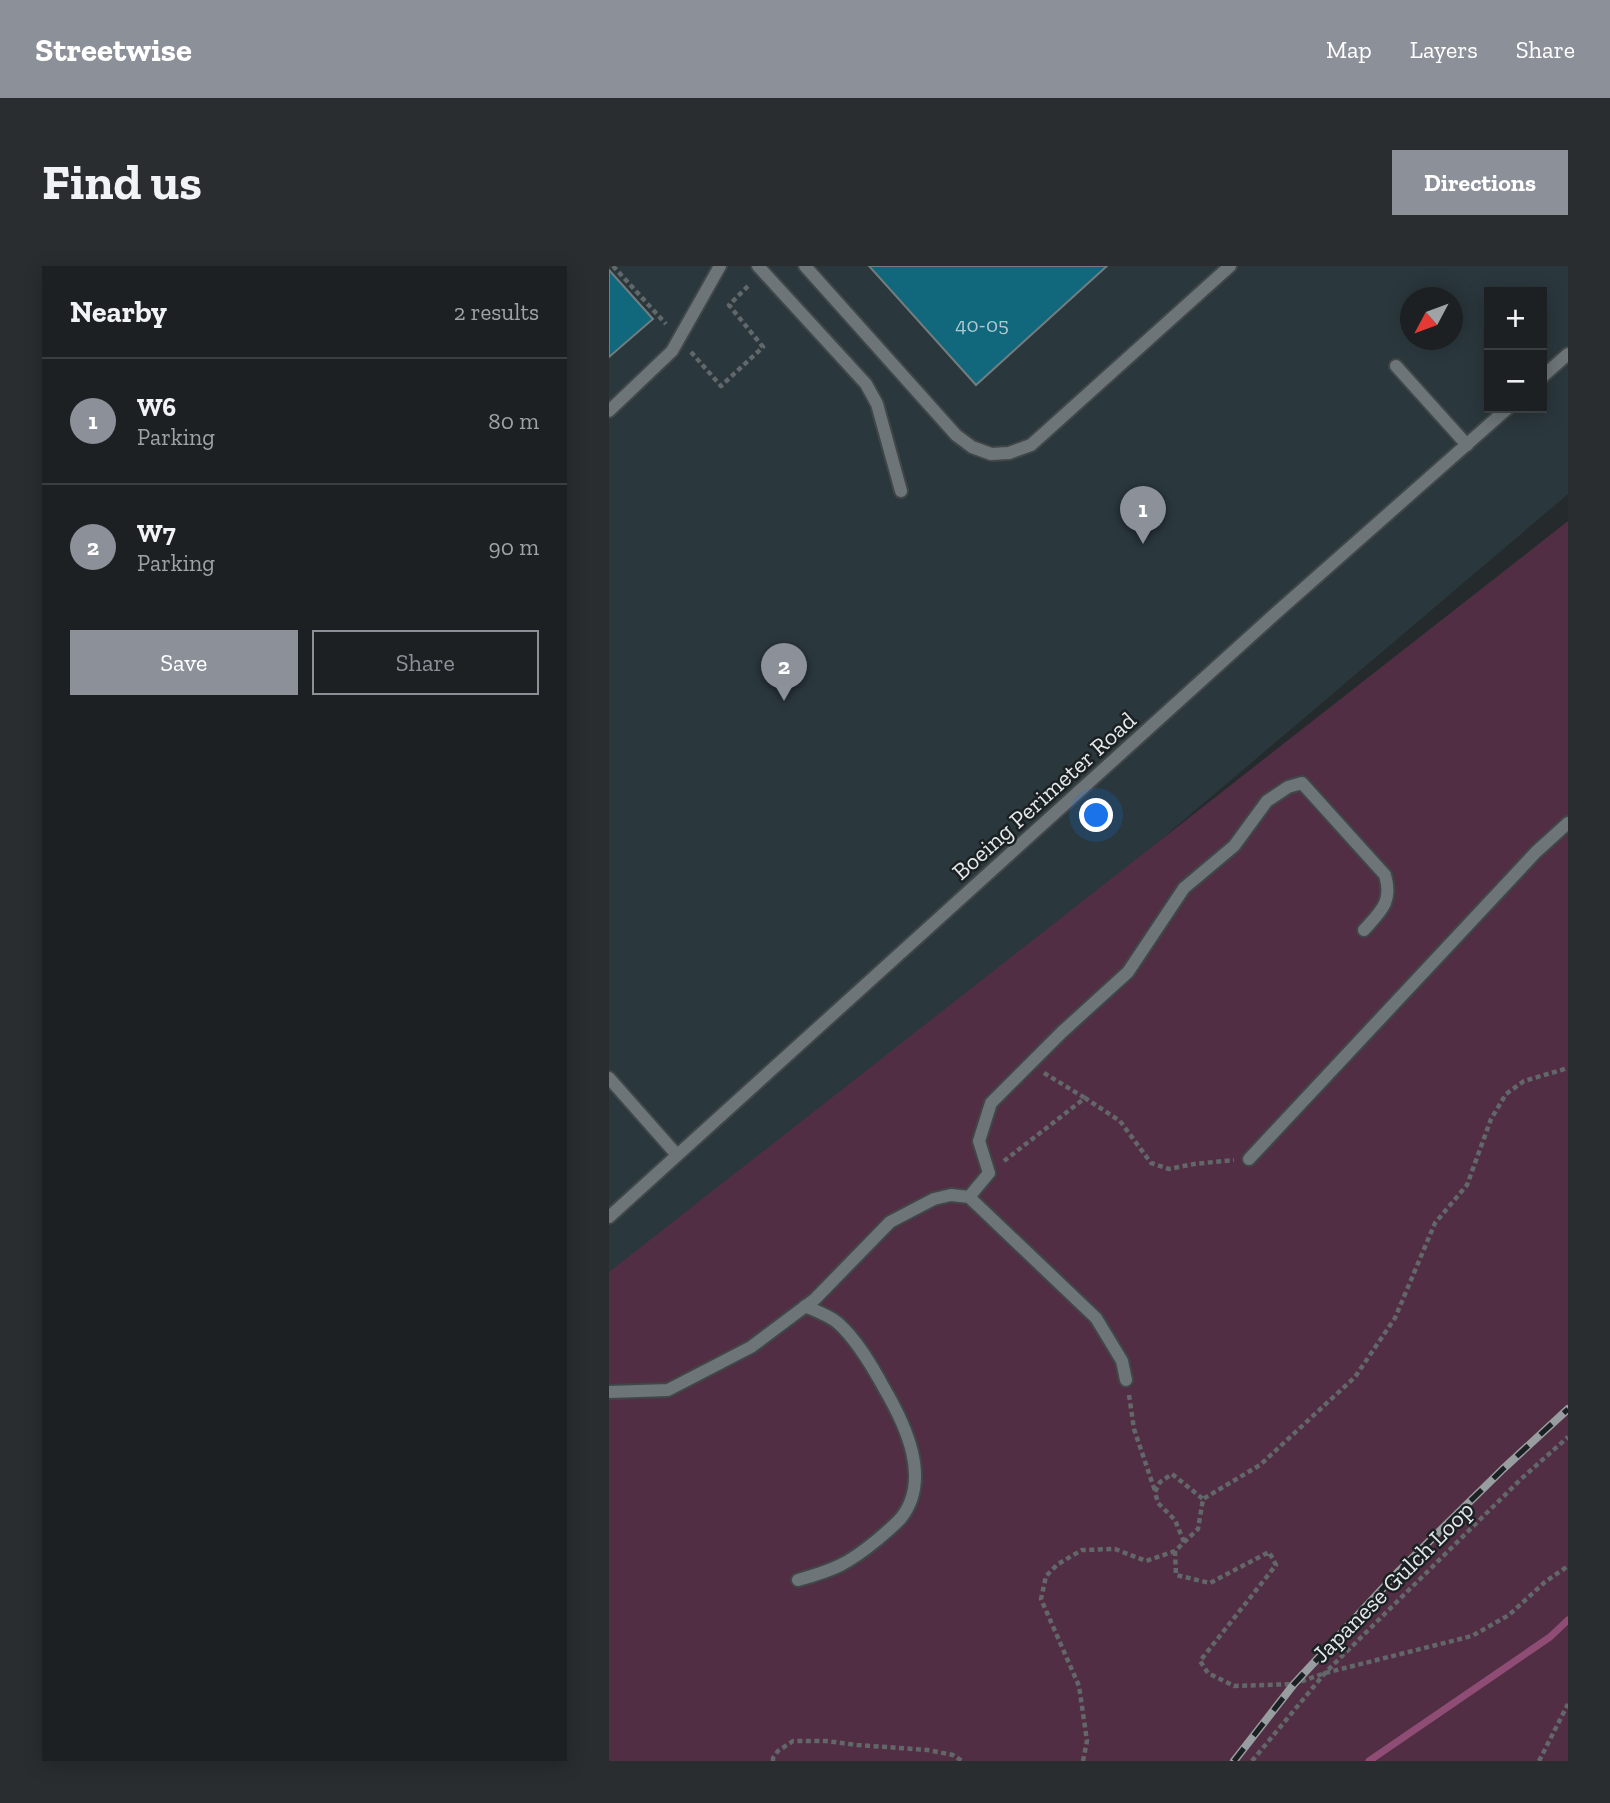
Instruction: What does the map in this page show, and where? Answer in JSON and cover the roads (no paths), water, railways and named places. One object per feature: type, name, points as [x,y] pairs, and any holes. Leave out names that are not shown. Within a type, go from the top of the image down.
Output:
[{"type":"lane","points":[[609,411],[672,351],[720,266]]},
{"type":"lane","points":[[758,266],[866,384],[877,404],[901,491]]},
{"type":"lane","points":[[805,266],[941,420],[972,447],[991,454],[1009,453],[1031,445],[1230,266]]},
{"type":"lane","points":[[1547,373],[1568,354]]},
{"type":"lane","points":[[1396,366],[1467,444]]},
{"type":"lane","name":"Boeing Perimeter Road","points":[[609,1217],[1276,612],[1502,413]]},
{"type":"lane","points":[[969,1198],[989,1173],[979,1141],[991,1102],[1128,972],[1184,888],[1234,846],[1267,801],[1288,787],[1302,783],[1385,874],[1389,890],[1384,908],[1364,930]]},
{"type":"lane","points":[[1249,1159],[1536,852],[1568,822]]},
{"type":"lane","points":[[609,1078],[677,1154]]},
{"type":"lane","points":[[609,1392],[668,1390],[751,1347],[815,1299],[890,1222],[933,1199],[951,1195],[969,1198],[1096,1318],[1122,1361],[1126,1380]]},
{"type":"lane","points":[[798,1580],[833,1571],[882,1536],[902,1517],[910,1499],[914,1470],[903,1421],[874,1370],[837,1322],[805,1307]]},
{"type":"waterway","points":[[1369,1761],[1550,1637],[1568,1620]]},
{"type":"railway","points":[[1234,1761],[1294,1684],[1399,1571],[1568,1409]]},
{"type":"place","name":"W6","points":[[1143,544]]},
{"type":"place","name":"W7","points":[[784,701]]}]
